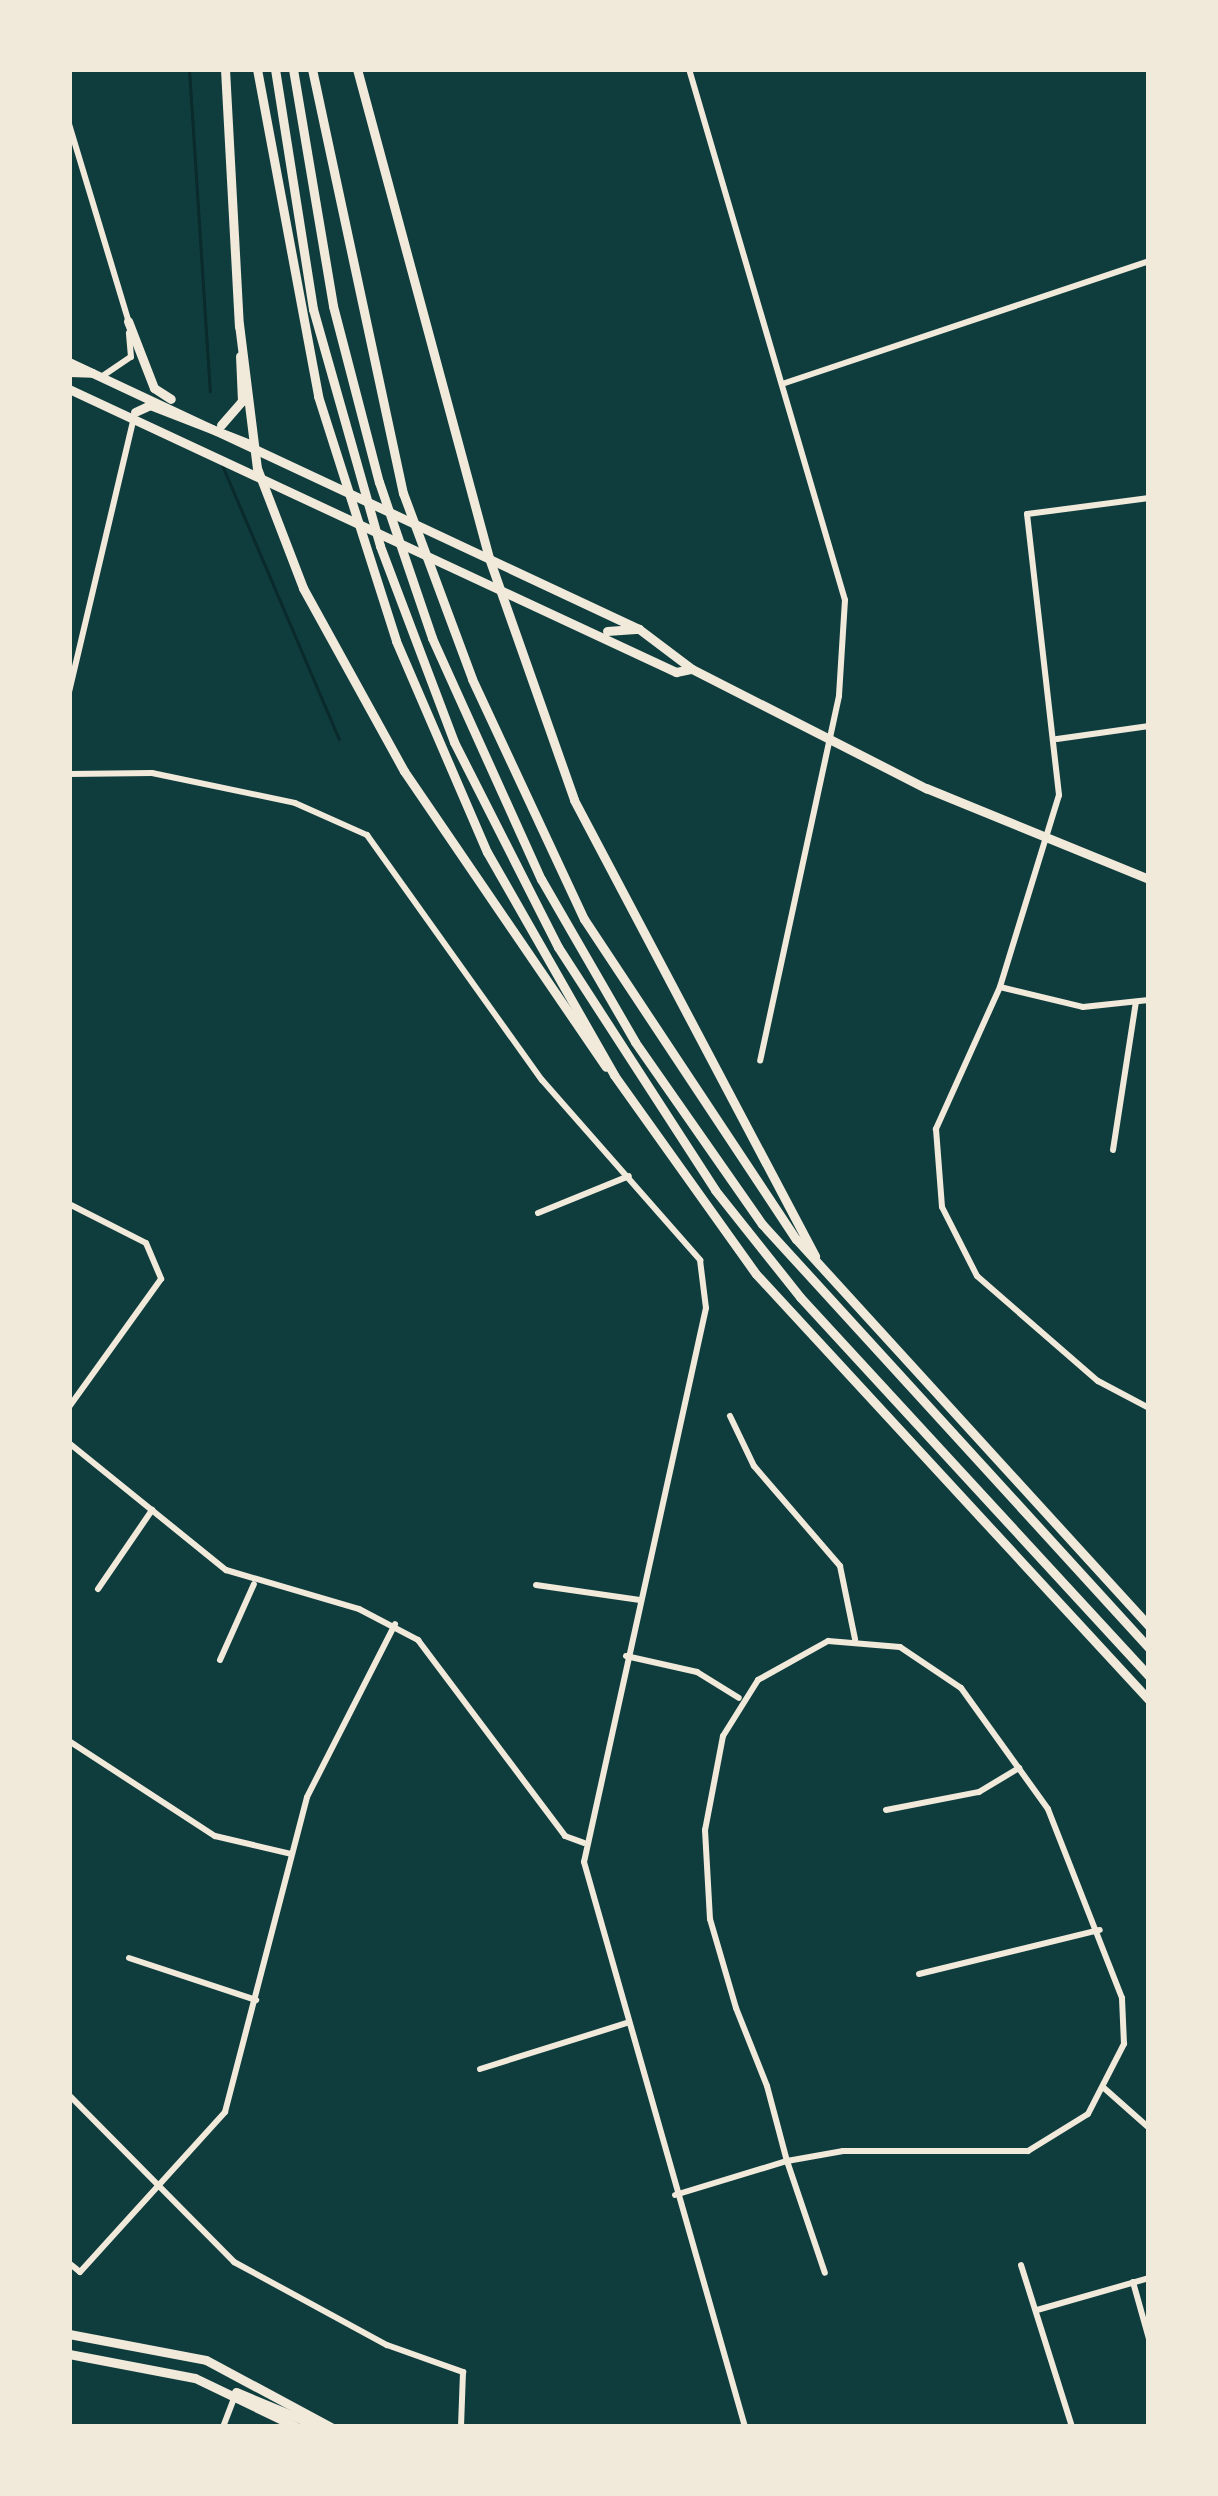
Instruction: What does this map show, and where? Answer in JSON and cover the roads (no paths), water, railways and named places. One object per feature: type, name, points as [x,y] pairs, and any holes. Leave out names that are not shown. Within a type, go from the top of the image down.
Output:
[{"type":"main road","points":[[221,425],[242,401],[225,69]]},
{"type":"main road","points":[[257,69],[290,283],[359,536],[487,852],[614,1075],[823,1354],[1149,1702]]},
{"type":"main road","points":[[275,69],[313,309],[357,471],[380,546],[494,826],[635,1075],[800,1297],[1149,1676]]},
{"type":"main road","points":[[292,69],[333,306],[379,482],[403,558],[532,861],[693,1129],[844,1321],[1149,1648]]},
{"type":"main road","points":[[312,69],[403,493],[429,570],[584,919],[709,1121],[816,1262],[1149,1626]]},
{"type":"main road","points":[[357,69],[489,558],[580,813],[816,1262]]},
{"type":"main road","points":[[128,321],[154,388],[190,412]]},
{"type":"main road","points":[[238,324],[257,468],[352,687],[578,1040],[614,1075]]},
{"type":"main road","points":[[69,362],[221,425],[639,629],[692,669]]},
{"type":"main road","points":[[69,372],[100,374]]},
{"type":"main road","points":[[69,389],[135,412],[590,627],[692,669],[1042,842],[1149,879]]},
{"type":"main road","points":[[135,412],[150,405],[254,443]]},
{"type":"main road","points":[[590,627],[639,629]]},
{"type":"main road","points":[[69,2334],[206,2360],[331,2427]]},
{"type":"main road","points":[[69,2354],[236,2392],[320,2427]]},
{"type":"main road","points":[[236,2392],[297,2427]]},
{"type":"street","points":[[689,69],[845,600],[831,739],[760,1061]]},
{"type":"street","points":[[69,124],[128,321],[130,357],[100,374]]},
{"type":"street","points":[[782,384],[1149,261]]},
{"type":"street","points":[[69,692],[135,412]]},
{"type":"street","points":[[1149,497],[1027,514],[1057,739],[1059,795],[1000,987],[936,1130],[955,1243],[998,1301],[1149,1408]]},
{"type":"street","points":[[1057,739],[1149,726]]},
{"type":"street","points":[[69,774],[152,773],[295,803],[367,835],[542,1080],[700,1260],[706,1307],[584,1843],[627,2023],[745,2427]]},
{"type":"street","points":[[1000,987],[1083,1007],[1149,1000]]},
{"type":"street","points":[[1113,1150],[1136,1002]]},
{"type":"street","points":[[538,1214],[628,1176]]},
{"type":"street","points":[[69,1204],[156,1256],[161,1279],[69,1407]]},
{"type":"street","points":[[730,1416],[754,1466],[840,1566],[856,1639]]},
{"type":"street","points":[[69,1443],[254,1584],[395,1624],[443,1662],[565,1836],[584,1843]]},
{"type":"street","points":[[98,1589],[152,1510]]},
{"type":"street","points":[[220,1660],[254,1584]]},
{"type":"street","points":[[536,1585],[640,1600]]},
{"type":"street","points":[[69,2263],[80,2272],[225,2112],[307,1797],[395,1624]]},
{"type":"street","points":[[675,2195],[787,2161],[894,2149],[998,2159],[1061,2135],[1105,2088],[1123,2021],[1100,1930],[1019,1768],[934,1665],[856,1639],[804,1649],[739,1699],[712,1779],[706,1876],[787,2161],[825,2273]]},
{"type":"street","points":[[626,1656],[697,1672],[739,1699]]},
{"type":"street","points":[[69,1741],[215,1836],[292,1854]]},
{"type":"street","points":[[886,1810],[979,1792],[1019,1768]]},
{"type":"street","points":[[919,1974],[1100,1930]]},
{"type":"street","points":[[129,1958],[256,2000]]},
{"type":"street","points":[[480,2069],[627,2023]]},
{"type":"street","points":[[1105,2088],[1149,2128]]},
{"type":"street","points":[[69,2096],[234,2262],[387,2345],[464,2372],[460,2427]]},
{"type":"street","points":[[1022,2265],[1072,2427]]},
{"type":"street","points":[[1036,2310],[1149,2278]]},
{"type":"street","points":[[1132,2282],[1149,2338]]},
{"type":"street","points":[[223,2427],[236,2392]]},
{"type":"waterway","points":[[189,69],[210,391]]},
{"type":"waterway","points":[[222,465],[339,739]]}]
